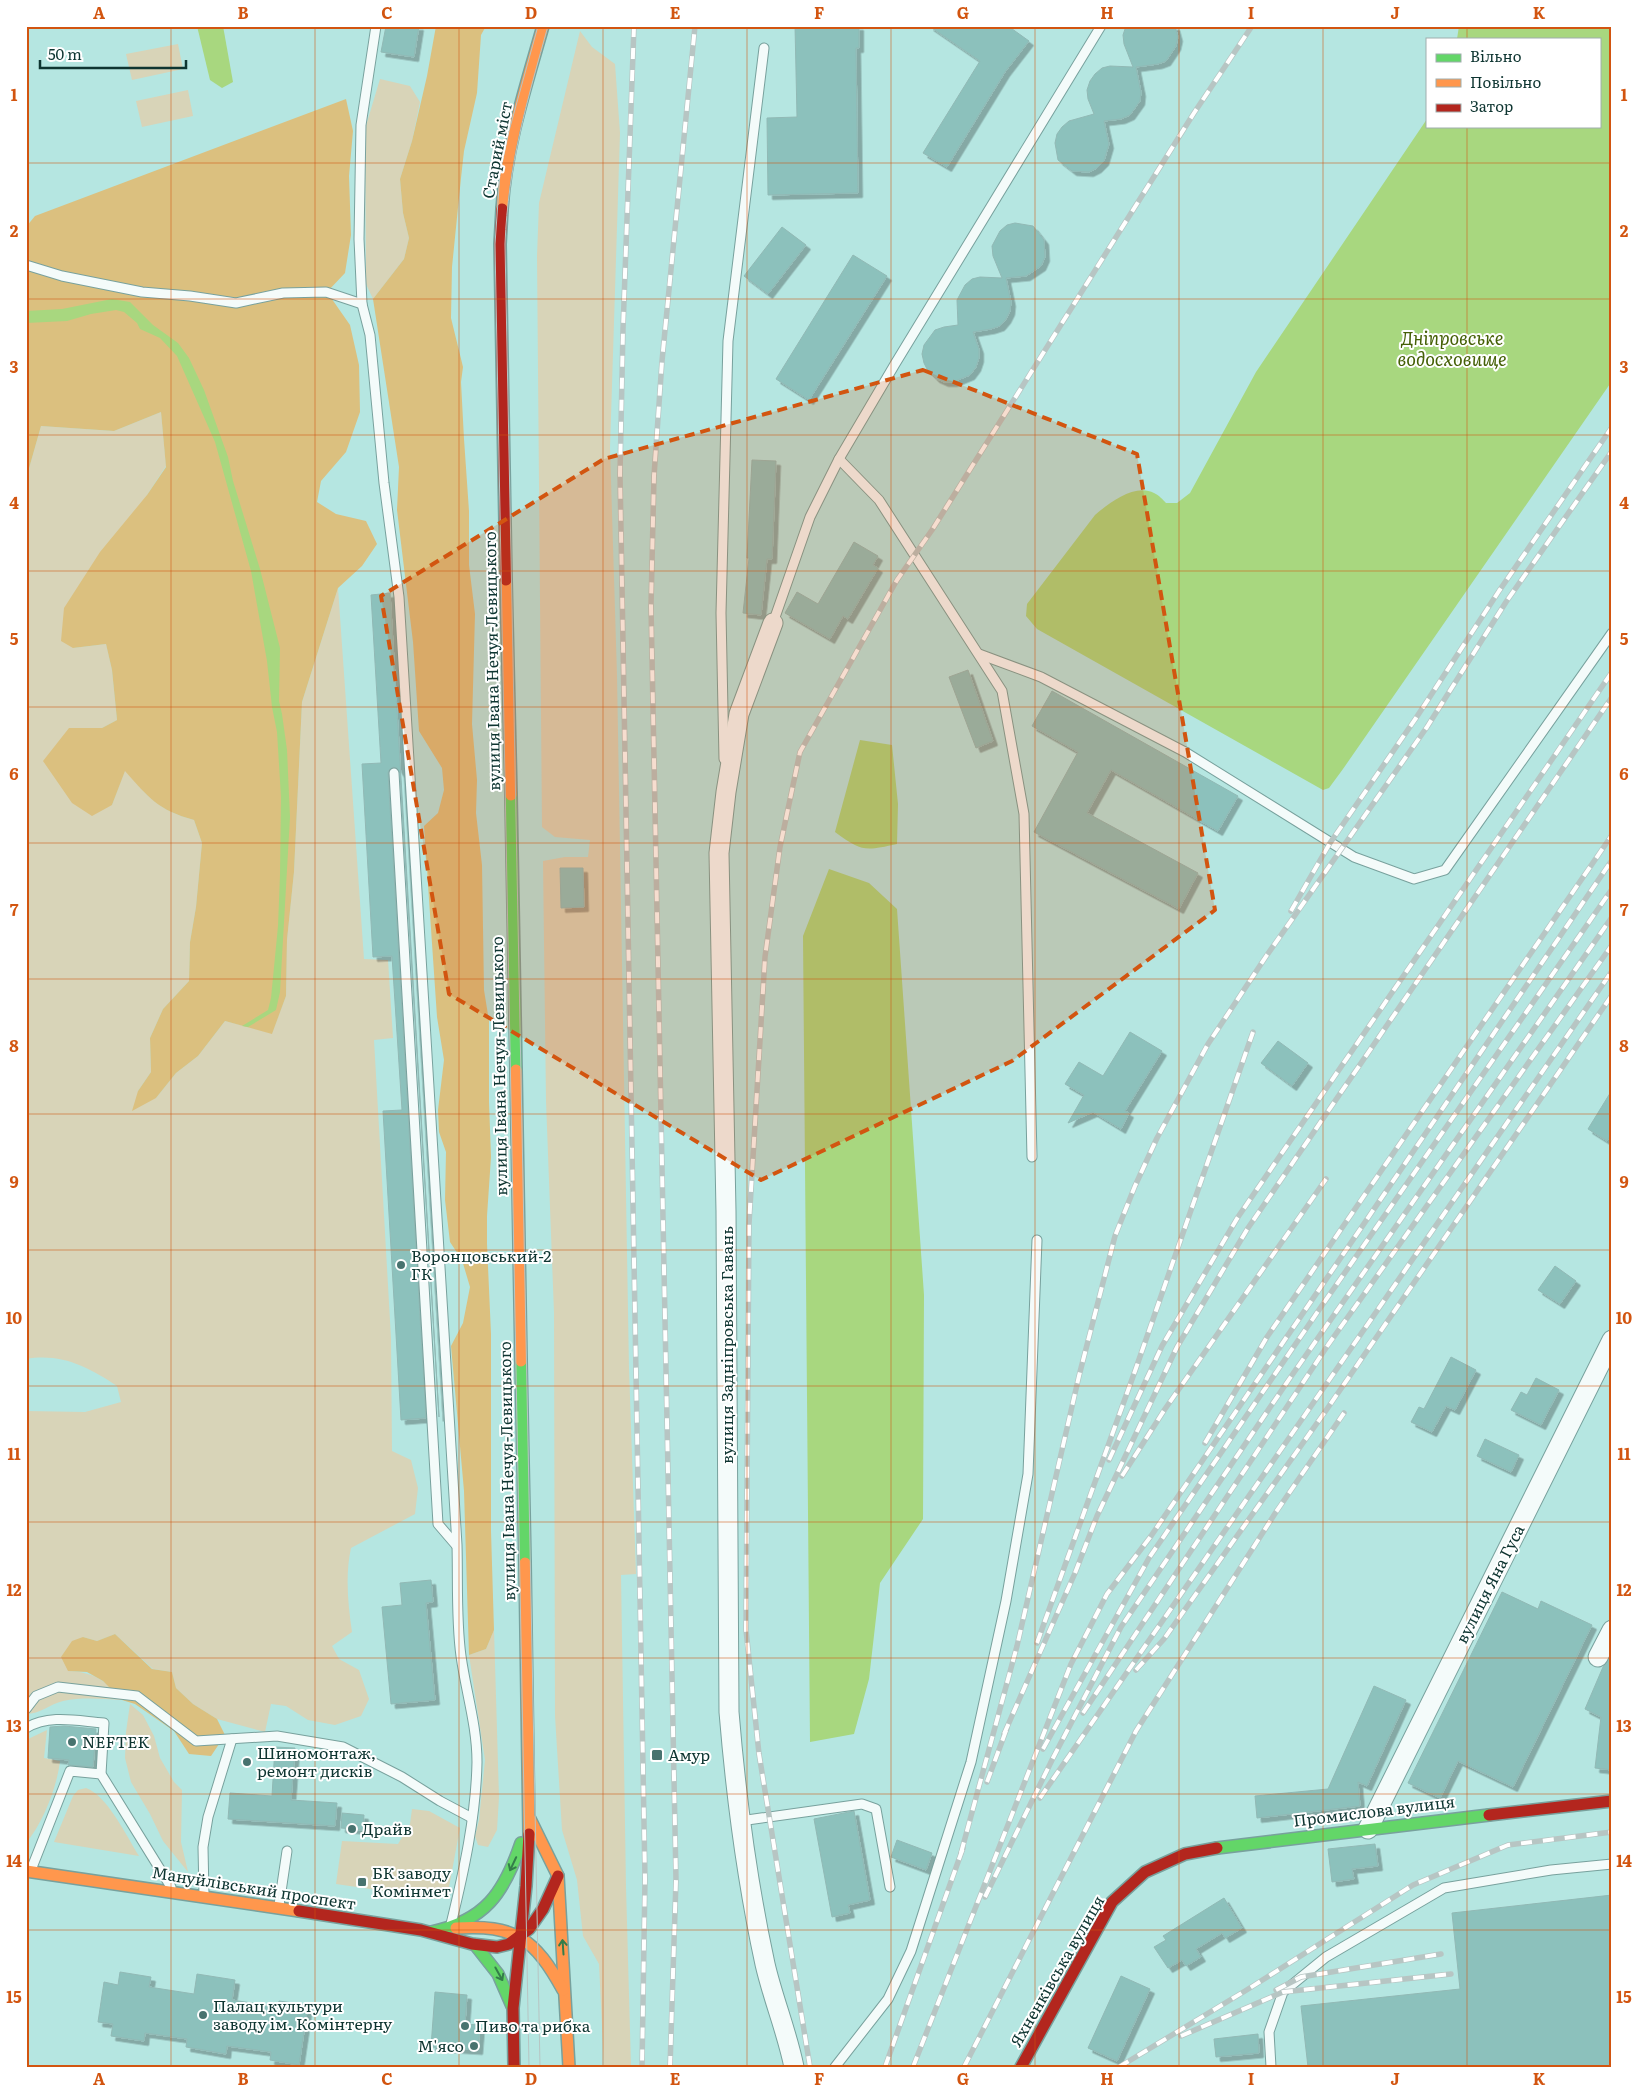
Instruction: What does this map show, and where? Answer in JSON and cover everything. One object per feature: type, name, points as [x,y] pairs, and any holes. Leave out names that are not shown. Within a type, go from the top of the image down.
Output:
[{"type":"main road","name":"Старий міст","points":[[501,313],[500,244],[506,174],[514,132],[543,26]]},
{"type":"main road","name":"вулиця Івана Нечуя-Левицького","points":[[501,313],[530,1819],[521,1936],[513,2008],[514,2067]]},
{"type":"main road","name":"Промислова вулиця","points":[[1145,1872],[1185,1854],[1235,1845],[1612,1801]]},
{"type":"main road","name":"вулиця Івана Нечуя-Левицького","points":[[530,1819],[558,1876],[569,2067]]},
{"type":"main road","points":[[450,1929],[474,1917],[491,1900],[507,1878],[519,1852],[530,1819]]},
{"type":"main road","name":"Мануйлівський проспект","points":[[28,1871],[204,1896],[431,1932],[476,1946]]},
{"type":"main road","name":"Яхненківська вулиця","points":[[1021,2067],[1112,1902],[1145,1872]]},
{"type":"main road","points":[[476,1946],[497,1947],[521,1936],[536,1920],[558,1876]]},
{"type":"main road","points":[[431,1932],[474,1926],[490,1926],[521,1936],[537,1950],[552,1969],[566,1995]]},
{"type":"main road","points":[[476,1946],[491,1961],[501,1977],[513,2008]]},
{"type":"street","name":"вулиця Задніпровська Гавань","points":[[773,623],[739,714],[726,792],[719,853],[726,1211],[729,1712],[736,1796],[766,1967],[788,2035],[794,2067]]},
{"type":"street","name":"вулиця Яна Гуса","points":[[1368,1829],[1612,1340]]},
{"type":"street","points":[[1598,1657],[1612,1630]]},
{"type":"lane","points":[[376,26],[361,125],[359,239],[362,304],[370,335],[384,483],[399,597],[457,1546],[461,1655],[475,1730],[477,1762],[472,1818],[460,1888],[450,1929]]},
{"type":"lane","points":[[773,623],[810,516],[839,459],[894,364],[1101,26]]},
{"type":"lane","points":[[726,792],[721,612],[728,341],[764,48]]},
{"type":"lane","points":[[26,265],[62,276],[142,292],[190,296],[236,303],[283,293],[326,292],[362,304]]},
{"type":"lane","points":[[839,459],[879,500],[1002,692],[1024,814],[1032,1157]]},
{"type":"lane","points":[[979,654],[1050,682],[1185,752],[1354,857],[1414,879],[1445,870],[1612,633]]},
{"type":"lane","points":[[394,772],[438,1524],[457,1546]]},
{"type":"lane","points":[[835,2067],[888,2000],[911,1951],[971,1762],[1006,1601],[1028,1474],[1037,1240]]},
{"type":"lane","points":[[26,1709],[36,1696],[58,1687],[137,1696],[196,1741],[277,1736],[343,1747],[402,1777],[440,1801],[472,1818]]},
{"type":"lane","points":[[26,1728],[38,1721],[52,1719],[104,1723],[101,1774],[174,1892]]},
{"type":"lane","points":[[204,1896],[203,1847],[208,1817],[232,1739]]},
{"type":"lane","points":[[28,1871],[70,1771],[101,1774]]},
{"type":"lane","points":[[740,1821],[862,1804],[876,1809],[890,1887]]},
{"type":"lane","points":[[279,1908],[287,1851]]},
{"type":"lane","points":[[1271,2067],[1269,2032],[1283,1992],[1326,1957],[1444,1888],[1551,1870],[1612,1864]]},
{"type":"highlighted area","points":[[923,370],[1137,454],[1215,910],[1012,1061],[761,1180],[449,994],[381,596],[604,459]]},
{"type":"shaded area","points":[[436,26],[486,26],[481,35],[477,93],[464,151],[452,267],[451,318],[463,367],[461,382],[469,511],[469,565],[475,614],[472,724],[477,780],[476,813],[482,865],[484,990],[489,1021],[491,1157],[487,1244],[491,1334],[491,1531],[494,1630],[486,1649],[469,1655],[464,1491],[451,1346],[463,1323],[470,1287],[462,1260],[450,1242],[445,1200],[446,1152],[439,1132],[438,1110],[444,1060],[437,1017],[424,826],[438,813],[444,790],[442,768],[419,731],[413,642],[397,510],[399,467],[373,299],[404,259],[409,238],[403,213],[400,179],[412,141]]},
{"type":"shaded area","points":[[580,31],[592,47],[615,64],[620,133],[610,448],[617,675],[629,1368],[636,1574],[621,1575],[631,2067],[604,2067],[599,1964],[583,1936],[577,1880],[562,1830],[555,1716],[554,1313],[546,1101],[543,861],[565,857],[588,857],[590,840],[555,837],[542,827],[537,256],[539,203]]},
{"type":"shaded area","points":[[178,44],[183,69],[132,80],[126,54]]},
{"type":"shaded area","points":[[380,79],[410,86],[420,102],[412,141],[400,179],[403,213],[409,238],[404,259],[373,299],[366,284],[365,129]]},
{"type":"shaded area","points":[[188,90],[193,116],[142,127],[136,101]]},
{"type":"shaded area","points":[[346,99],[353,131],[349,176],[351,235],[345,273],[327,292],[350,325],[359,365],[360,412],[346,452],[321,481],[317,502],[336,514],[366,521],[377,544],[362,566],[338,588],[302,702],[294,872],[287,940],[286,996],[272,1034],[225,1021],[198,1056],[176,1073],[156,1098],[132,1111],[138,1091],[151,1072],[150,1038],[163,1009],[189,981],[190,942],[196,907],[202,843],[194,820],[171,812],[155,802],[125,771],[112,805],[92,816],[72,803],[43,761],[69,728],[102,728],[117,720],[112,670],[106,644],[73,648],[61,641],[64,608],[100,552],[147,495],[166,467],[161,412],[114,431],[41,426],[26,479],[26,227],[35,216]]},
{"type":"shaded area","points":[[161,412],[166,466],[147,495],[73,648],[106,644],[112,670],[117,720],[102,728],[69,728],[112,805],[125,770],[155,802],[171,812],[194,820],[202,843],[196,907],[190,942],[189,981],[163,1009],[150,1038],[151,1072],[138,1091],[156,1098],[176,1073],[198,1056],[225,1021],[272,1033],[286,996],[287,940],[294,872],[302,702],[338,588],[364,959],[388,960],[393,1038],[374,1040],[391,1338],[392,1451],[411,1460],[418,1488],[415,1514],[351,1548],[348,1590],[352,1632],[332,1646],[339,1659],[359,1670],[369,1699],[361,1716],[335,1725],[308,1720],[286,1706],[271,1704],[265,1732],[217,1719],[193,1704],[176,1688],[172,1672],[153,1669],[115,1634],[97,1641],[83,1637],[68,1671],[85,1673],[98,1678],[122,1700],[70,1700],[58,1702],[31,1714],[26,1714],[26,1411],[85,1412],[121,1402],[117,1386],[96,1373],[74,1363],[51,1358],[26,1359],[26,479],[41,426],[114,431]]},
{"type":"shaded area","points":[[494,1630],[499,1797],[497,1830],[488,1847],[478,1845],[475,1836],[479,1820],[485,1760],[469,1655],[486,1649]]},
{"type":"shaded area","points":[[115,1634],[152,1669],[172,1672],[176,1688],[193,1704],[217,1719],[225,1735],[211,1756],[189,1754],[174,1731],[135,1704],[122,1700],[103,1681],[87,1672],[68,1671],[61,1657],[72,1641],[83,1637],[97,1641]]},
{"type":"shaded area","points":[[130,1704],[143,1715],[154,1736],[160,1758],[174,1782],[182,1790],[181,1842],[188,1872],[163,1841],[131,1782],[125,1758]]},
{"type":"shaded area","points":[[47,1730],[44,1758],[60,1761],[52,1793],[43,1815],[26,1843],[26,1740]]},
{"type":"shaded area","points":[[86,1788],[94,1792],[109,1808],[139,1856],[54,1842],[73,1796],[78,1790]]},
{"type":"shaded area","points":[[412,1809],[429,1811],[460,1828],[449,1887],[439,1899],[336,1884],[342,1841],[398,1844],[410,1824]]},
{"type":"water","points":[[197,26],[223,26],[233,82],[222,88],[210,80]]},
{"type":"water","name":"Дніпровське водосховище","points":[[1459,26],[1612,26],[1612,381],[1343,769],[1329,788],[1323,790],[1037,629],[1026,616],[1027,604],[1095,515],[1107,505],[1131,492],[1147,491],[1154,493],[1166,503],[1177,503],[1190,493],[1256,372],[1426,120],[1426,128],[1600,128],[1600,38],[1457,38]]},
{"type":"water","points":[[112,299],[130,302],[153,325],[178,343],[189,358],[204,390],[228,457],[280,648],[279,701],[287,750],[290,817],[280,992],[276,1010],[248,1027],[242,1026],[268,1010],[271,998],[278,926],[281,797],[277,732],[251,571],[215,442],[177,356],[160,338],[140,329],[137,323],[124,312],[116,310],[91,314],[67,321],[26,323],[26,311],[62,309]]},
{"type":"water","points":[[860,740],[892,745],[898,804],[897,844],[870,849],[864,848],[835,832]]},
{"type":"water","points":[[829,869],[869,883],[897,909],[924,1295],[923,1519],[880,1583],[869,1679],[854,1734],[810,1742],[803,936]]},
{"type":"building","points":[[386,26],[419,26],[414,57],[381,52]]},
{"type":"building","points":[[795,26],[859,26],[859,48],[856,48],[858,193],[768,195],[767,118],[797,117]]},
{"type":"building","points":[[929,26],[1008,26],[1029,41],[1005,72],[947,167],[923,153],[980,61]]},
{"type":"building","points":[[1126,26],[1175,26],[1178,37],[1176,46],[1166,61],[1136,67],[1141,92],[1140,101],[1130,115],[1121,119],[1104,121],[1109,144],[1104,161],[1097,168],[1089,172],[1072,171],[1058,160],[1055,143],[1057,134],[1069,121],[1094,114],[1088,99],[1087,90],[1095,74],[1102,68],[1110,66],[1133,67],[1124,44],[1123,35]]},
{"type":"building","points":[[1015,223],[1033,226],[1044,240],[1045,257],[1041,266],[1026,276],[1006,278],[1011,302],[1010,311],[1000,326],[973,332],[979,349],[979,358],[976,367],[970,375],[953,382],[944,382],[935,378],[928,371],[924,363],[922,354],[924,345],[935,330],[958,325],[957,300],[965,285],[972,279],[980,277],[1002,278],[993,256],[992,246],[1000,231],[1007,225]]},
{"type":"building","points":[[782,227],[806,245],[768,294],[744,276]]},
{"type":"building","points":[[853,255],[887,276],[809,400],[776,379]]},
{"type":"building","points":[[752,460],[776,461],[772,559],[767,559],[761,615],[743,613],[749,558],[747,558]]},
{"type":"building","points":[[854,542],[878,556],[873,565],[878,568],[848,619],[843,616],[830,639],[785,613],[797,592],[818,604]]},
{"type":"building","points":[[390,593],[439,1417],[400,773],[397,768],[393,767],[388,773],[426,1418],[401,1420],[383,1111],[402,1110],[392,956],[373,957],[362,764],[381,763],[371,595]]},
{"type":"building","points":[[968,670],[993,741],[976,748],[949,677]]},
{"type":"building","points":[[1052,691],[1238,796],[1218,831],[1111,770],[1087,813],[1198,873],[1179,909],[1034,832],[1078,752],[1032,726]]},
{"type":"building","points":[[560,868],[583,868],[584,907],[561,908]]},
{"type":"building","points":[[1130,1032],[1162,1051],[1125,1111],[1129,1113],[1121,1129],[1093,1112],[1068,1123],[1084,1095],[1065,1084],[1079,1062],[1103,1076]]},
{"type":"building","points":[[1278,1041],[1308,1063],[1292,1086],[1261,1063]]},
{"type":"building","points":[[1612,1090],[1612,1132],[1607,1141],[1588,1129]]},
{"type":"building","points":[[1555,1266],[1576,1281],[1560,1304],[1538,1290]]},
{"type":"building","points":[[1451,1357],[1476,1370],[1455,1410],[1446,1406],[1432,1432],[1411,1422],[1419,1407],[1424,1409]]},
{"type":"building","points":[[1536,1378],[1559,1390],[1541,1425],[1511,1410],[1521,1392],[1527,1395]]},
{"type":"building","points":[[1485,1439],[1519,1455],[1511,1472],[1477,1456]]},
{"type":"building","points":[[431,1580],[433,1602],[426,1603],[435,1700],[391,1704],[382,1607],[402,1605],[400,1583]]},
{"type":"building","points":[[1502,1592],[1538,1609],[1541,1601],[1592,1625],[1513,1787],[1458,1761],[1440,1798],[1408,1783]]},
{"type":"building","points":[[1612,1655],[1612,1770],[1595,1768],[1601,1717],[1585,1709],[1603,1667]]},
{"type":"building","points":[[1374,1686],[1406,1700],[1367,1786],[1358,1782],[1360,1806],[1257,1818],[1255,1796],[1328,1789]]},
{"type":"building","name":"NEFTEK","points":[[64,1726],[96,1729],[93,1767],[68,1765],[69,1760],[48,1758],[50,1727]]},
{"type":"building","points":[[275,1747],[295,1748],[291,1800],[337,1803],[335,1826],[228,1819],[230,1793],[272,1796]]},
{"type":"building","points":[[854,1811],[870,1900],[848,1905],[850,1913],[832,1917],[814,1819]]},
{"type":"building","points":[[342,1813],[364,1815],[363,1830],[341,1828]]},
{"type":"building","points":[[897,1840],[932,1853],[926,1870],[891,1857]]},
{"type":"building","points":[[1375,1844],[1378,1866],[1352,1869],[1354,1879],[1332,1882],[1328,1849]]},
{"type":"building","points":[[1612,1895],[1612,2067],[1308,2067],[1301,2006],[1460,1989],[1452,1913]]},
{"type":"building","points":[[1224,1898],[1242,1928],[1225,1938],[1222,1933],[1196,1949],[1201,1957],[1186,1966],[1182,1960],[1168,1968],[1154,1947],[1166,1940],[1163,1936]]},
{"type":"building","name":"Палац культури заводу ім. Комінтерну","points":[[120,1972],[151,1977],[149,1987],[194,1994],[197,1974],[235,1980],[232,2000],[278,2007],[279,2001],[308,2005],[299,2065],[270,2060],[271,2052],[227,2046],[226,2054],[186,2047],[187,2039],[145,2033],[144,2041],[111,2036],[113,2024],[98,2022],[104,1982],[118,1985]]},
{"type":"building","points":[[1121,1976],[1150,1989],[1117,2061],[1088,2048]]},
{"type":"building","points":[[435,1992],[467,1995],[465,2024],[480,2025],[478,2050],[431,2047]]},
{"type":"building","points":[[1258,2034],[1259,2053],[1216,2057],[1214,2039]]},
{"type":"tram line","points":[[529,2067],[495,244],[500,173],[509,131],[538,26]]},
{"type":"tram line","points":[[540,2067],[505,244],[514,161],[526,107],[548,26]]},
{"type":"railway","points":[[634,26],[623,329],[620,474],[645,1879],[642,2067]]},
{"type":"railway","points":[[670,2067],[676,1880],[651,606],[654,476],[662,361],[695,26]]},
{"type":"railway","points":[[810,2067],[759,1754],[746,1630],[749,1224],[765,957],[780,847],[800,752],[897,580],[932,530],[1194,113],[1252,26]]},
{"type":"railway","points":[[1291,911],[1330,843],[1416,718],[1499,591],[1612,427]]},
{"type":"railway","points":[[961,1853],[1017,1646],[1079,1376],[1115,1236],[1157,1138],[1208,1044],[1267,955],[1427,727],[1506,602],[1612,451]]},
{"type":"railway","points":[[1109,1460],[1162,1346],[1238,1217],[1612,672]]},
{"type":"railway","points":[[1004,1734],[1075,1573],[1097,1516],[1177,1347],[1248,1228],[1612,697]]},
{"type":"railway","points":[[1205,1443],[1267,1337],[1612,835]]},
{"type":"railway","points":[[913,2067],[1071,1664],[1107,1594],[1151,1536],[1612,860]]},
{"type":"railway","points":[[1043,1749],[1149,1558],[1612,889]]},
{"type":"railway","points":[[985,1897],[1053,1758],[1121,1627],[1290,1378],[1612,917]]},
{"type":"railway","points":[[1083,1713],[1328,1345],[1612,945]]},
{"type":"railway","points":[[1040,1798],[1612,971]]},
{"type":"railway","points":[[1136,1670],[1164,1639],[1327,1409],[1612,995]]},
{"type":"railway","points":[[1037,1643],[1135,1371],[1253,1032]]},
{"type":"railway","points":[[1122,1476],[1165,1409],[1326,1179]]},
{"type":"railway","points":[[964,2067],[1136,1731],[1276,1512],[1344,1413]]},
{"type":"railway","points":[[987,1782],[1007,1728]]},
{"type":"railway","points":[[1119,2067],[1245,1991],[1413,1885],[1508,1845],[1612,1832]]},
{"type":"railway","points":[[885,2067],[963,1848]]},
{"type":"railway","points":[[1276,1990],[1301,1977],[1441,1954]]},
{"type":"railway","points":[[1181,2036],[1283,1992],[1451,1974]]},
{"type":"traffic: fast","points":[[511,795],[516,1070]]},
{"type":"traffic: fast","points":[[521,1361],[525,1563]]},
{"type":"traffic: fast","points":[[1217,1848],[1489,1815]]},
{"type":"traffic: fast","points":[[431,1932],[450,1927],[465,1920],[479,1912],[490,1902],[507,1876],[521,1843]]},
{"type":"traffic: fast","points":[[476,1946],[498,1974],[512,2006]]},
{"type":"traffic: slow","points":[[502,209],[512,139],[543,26]]},
{"type":"traffic: slow","points":[[506,580],[511,795]]},
{"type":"traffic: slow","points":[[516,1070],[521,1361]]},
{"type":"traffic: slow","points":[[525,1563],[529,1834]]},
{"type":"traffic: slow","points":[[530,1819],[558,1876],[569,2067]]},
{"type":"traffic: slow","points":[[26,1871],[299,1911]]},
{"type":"traffic: slow","points":[[456,1928],[476,1927],[494,1929],[508,1932],[521,1938],[543,1958],[563,1990]]},
{"type":"traffic: jam","points":[[502,209],[500,244],[506,580]]},
{"type":"traffic: jam","points":[[1489,1815],[1612,1801]]},
{"type":"traffic: jam","points":[[514,2067],[513,2008],[526,1886],[529,1834]]},
{"type":"traffic: jam","points":[[1021,2067],[1112,1902],[1145,1872],[1185,1854],[1217,1848]]},
{"type":"traffic: jam","points":[[299,1911],[421,1930],[472,1944],[497,1947],[509,1944],[529,1929],[543,1909],[558,1876]]},
{"type":"place","name":"Воронцовський-2 ГК","points":[[401,1265]]},
{"type":"place","name":"NEFTEK","points":[[72,1742]]},
{"type":"place","name":"Амур","points":[[657,1755]]},
{"type":"place","name":"Шиномонтаж, ремонт дисків","points":[[247,1762]]},
{"type":"place","name":"Драйв","points":[[352,1829]]},
{"type":"place","name":"БК заводу Комінмет","points":[[362,1882]]},
{"type":"place","name":"Палац культури заводу ім. Комінтерну","points":[[203,2015]]},
{"type":"place","name":"Пиво та рибка","points":[[465,2026]]},
{"type":"place","name":"М'ясо","points":[[474,2046]]}]
